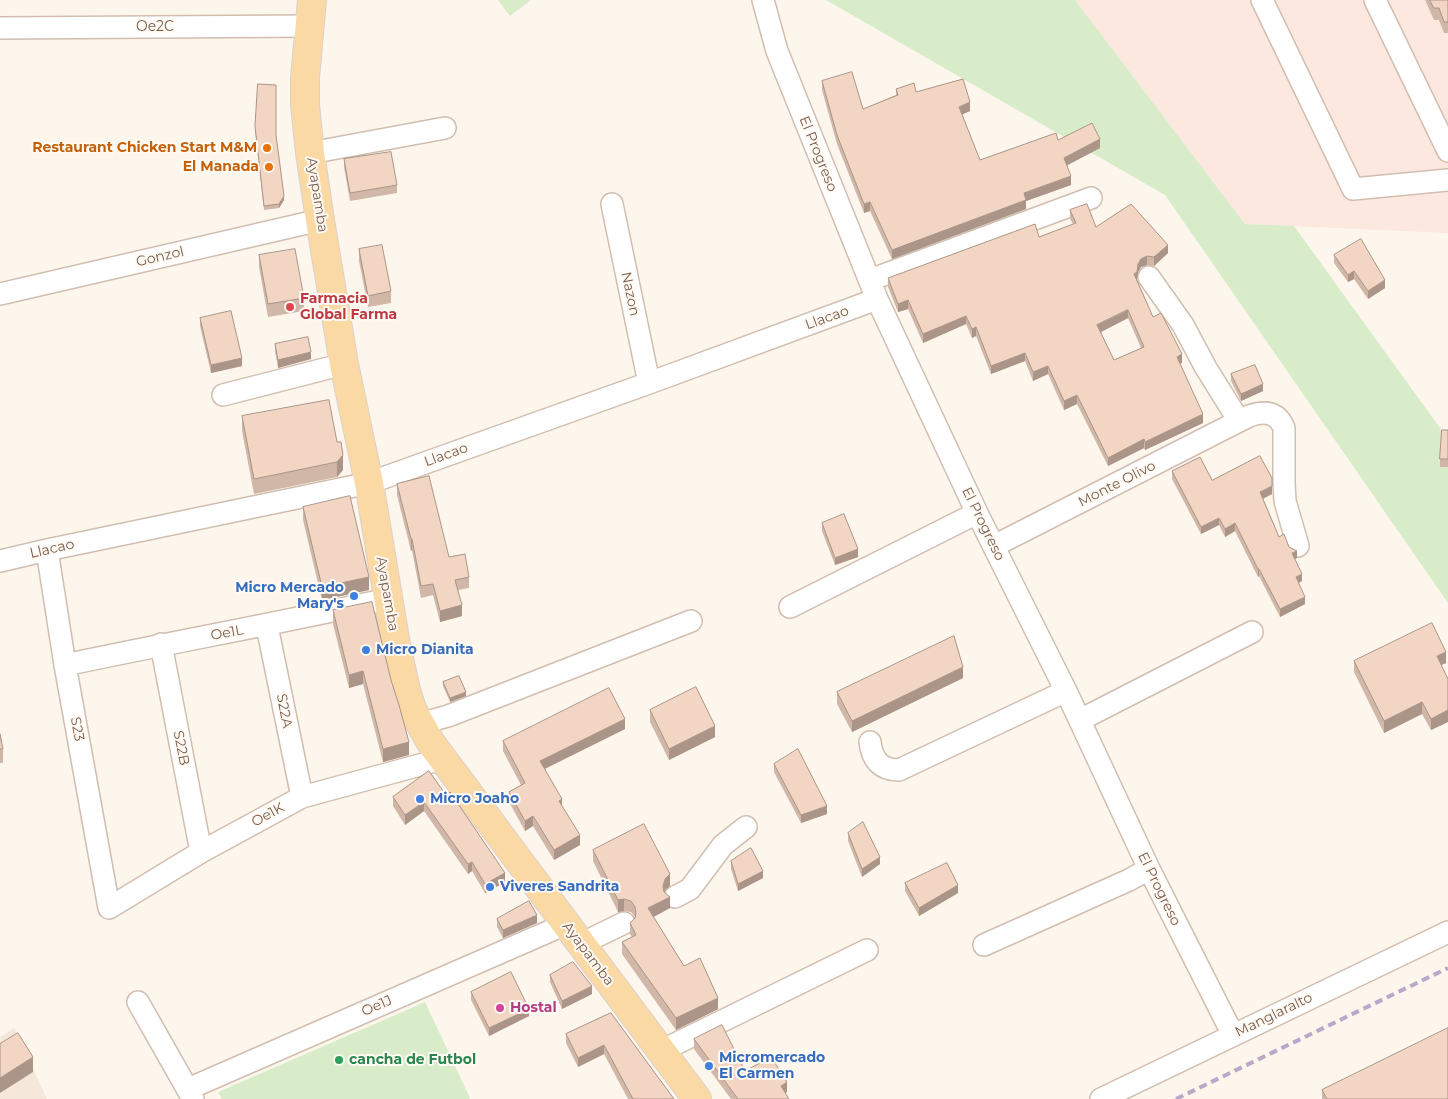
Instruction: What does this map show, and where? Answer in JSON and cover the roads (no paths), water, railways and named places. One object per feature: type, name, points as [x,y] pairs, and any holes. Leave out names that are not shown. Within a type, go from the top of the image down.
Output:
[{"type":"main road","name":"Ayapamba","points":[[311,13],[304,78],[310,153],[344,364],[369,483],[388,599],[406,690],[419,724],[442,759],[697,1099]]},
{"type":"street","name":"El Progreso","points":[[763,0],[776,51],[874,289],[977,513],[1066,691],[1149,869],[1233,1035]]},
{"type":"street","points":[[1262,0],[1352,189],[1448,180]]},
{"type":"street","points":[[1376,0],[1448,151]]},
{"type":"street","name":"Oe2C","points":[[0,28],[311,13]]},
{"type":"street","points":[[310,153],[445,128]]},
{"type":"street","name":"Llacao","points":[[0,561],[369,483],[649,383],[1090,198]]},
{"type":"street","name":"Nazon","points":[[612,204],[649,383]]},
{"type":"street","name":"Gonzol","points":[[0,294],[320,220]]},
{"type":"street","points":[[1149,277],[1183,325],[1206,368],[1239,421]]},
{"type":"street","points":[[223,395],[344,364]]},
{"type":"street","name":"Monte Olivo","points":[[994,546],[1249,416],[1266,412],[1276,416],[1284,428],[1285,501],[1298,546]]},
{"type":"street","points":[[790,607],[977,513]]},
{"type":"street","name":"S23","points":[[47,550],[65,665],[109,908]]},
{"type":"street","name":"Oe1L","points":[[65,665],[161,644],[267,626],[388,599]]},
{"type":"street","points":[[419,724],[448,716],[691,621]]},
{"type":"street","name":"S22A","points":[[267,626],[302,796]]},
{"type":"street","points":[[1080,720],[1252,632]]},
{"type":"street","name":"S22B","points":[[161,644],[201,852]]},
{"type":"street","points":[[870,742],[874,758],[878,764],[891,770],[899,770],[1066,691]]},
{"type":"street","name":"Oe1K","points":[[109,908],[201,852],[302,796],[442,759]]},
{"type":"street","points":[[676,897],[690,889],[723,845],[746,827]]},
{"type":"street","points":[[984,945],[1129,880],[1149,869]]},
{"type":"street","name":"Oe1J","points":[[190,1094],[573,934],[624,923]]},
{"type":"street","name":"Manglaralto","points":[[1101,1099],[1448,932]]},
{"type":"street","points":[[662,1051],[867,950]]},
{"type":"street","points":[[138,1002],[190,1094]]},
{"type":"railway","points":[[1176,1099],[1448,968]]},
{"type":"place","name":"Restaurant Chicken Start M&M","points":[[267,148]]},
{"type":"place","name":"El Manada","points":[[269,167]]},
{"type":"place","name":"Farmacia Global Farma","points":[[290,307]]},
{"type":"place","name":"Micro Mercado Mary's","points":[[354,596]]},
{"type":"place","name":"Micro Dianita","points":[[366,650]]},
{"type":"place","name":"Micro Joaho","points":[[420,799]]},
{"type":"place","name":"Viveres Sandrita","points":[[490,887]]},
{"type":"place","name":"Hostal","points":[[500,1008]]},
{"type":"place","name":"cancha de Futbol","points":[[339,1060]]},
{"type":"place","name":"Micromercado El Carmen","points":[[709,1066]]}]
